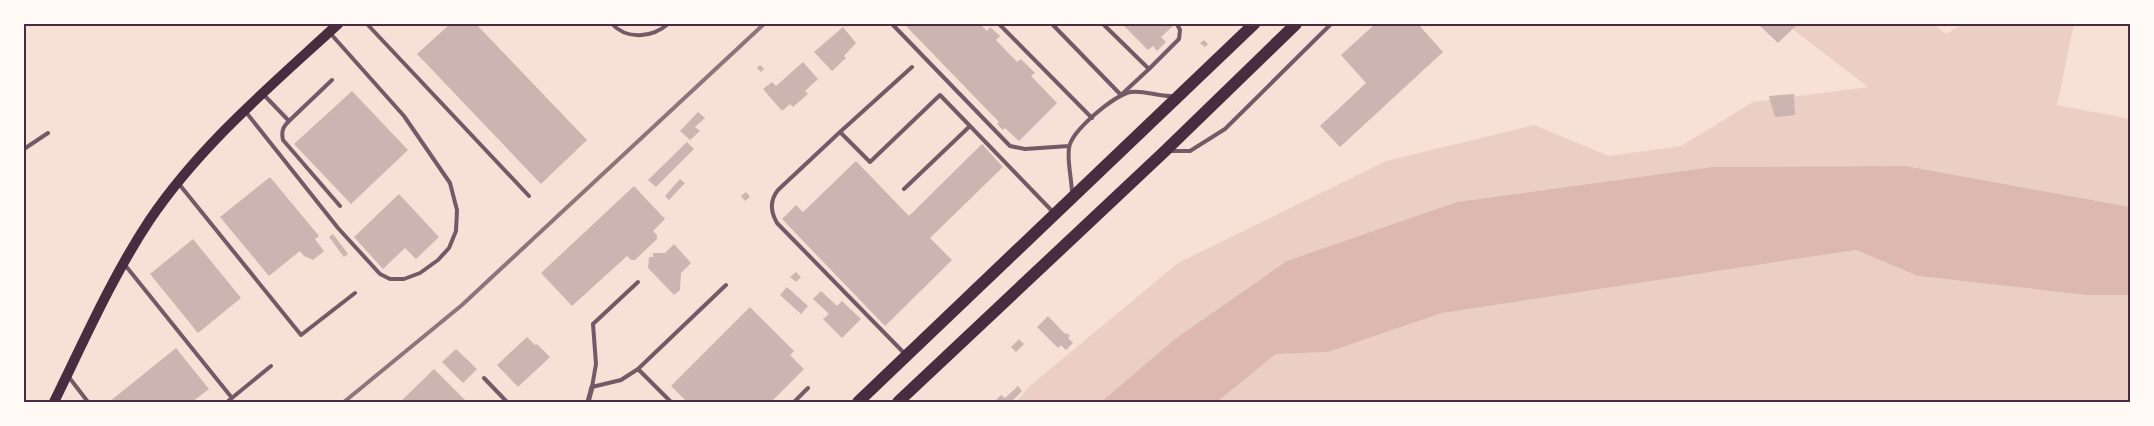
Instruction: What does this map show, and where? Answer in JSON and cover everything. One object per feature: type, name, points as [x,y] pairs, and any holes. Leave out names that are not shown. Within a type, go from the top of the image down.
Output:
[{"type":"main road","points":[[54,402],[124,263],[150,220],[178,183],[221,134],[338,24]]},
{"type":"main road","points":[[858,402],[1254,24]]},
{"type":"main road","points":[[898,402],[1165,151],[1296,24]]},
{"type":"street","points":[[588,402],[592,387]]},
{"type":"lane","points":[[366,24],[528,196]]},
{"type":"lane","points":[[612,24],[627,34],[640,35],[654,32],[668,24]]},
{"type":"lane","points":[[892,24],[1010,146],[1025,149],[1069,146]]},
{"type":"lane","points":[[999,24],[1092,118]]},
{"type":"lane","points":[[1052,24],[1121,95]]},
{"type":"lane","points":[[1104,24],[1149,69]]},
{"type":"lane","points":[[1072,197],[1069,146],[1075,135],[1111,100],[1121,95],[1179,39],[1180,30],[1177,24]]},
{"type":"lane","points":[[1165,151],[1190,150],[1225,129],[1331,24]]},
{"type":"lane","points":[[245,111],[338,228],[380,274],[390,279],[404,279],[420,273],[438,260],[449,248],[456,231],[458,210],[450,183],[404,116],[329,32]]},
{"type":"lane","points":[[906,356],[777,223],[772,213],[774,195],[778,190],[912,67]]},
{"type":"lane","points":[[332,80],[283,127],[281,134],[283,140],[340,206]]},
{"type":"lane","points":[[1121,95],[1142,92],[1154,96],[1178,96]]},
{"type":"lane","points":[[264,94],[289,121]]},
{"type":"lane","points":[[840,132],[870,162],[940,96],[1054,213]]},
{"type":"lane","points":[[904,190],[970,126]]},
{"type":"lane","points":[[24,149],[48,133]]},
{"type":"lane","points":[[178,183],[301,335],[355,293]]},
{"type":"lane","points":[[124,263],[232,398]]},
{"type":"lane","points":[[638,282],[593,324],[596,364],[592,387],[621,380],[638,369],[726,285]]},
{"type":"lane","points":[[227,402],[270,366]]},
{"type":"lane","points":[[638,369],[671,402]]},
{"type":"lane","points":[[67,376],[88,402]]},
{"type":"lane","points":[[484,378],[507,402]]},
{"type":"lane","points":[[794,402],[808,388]]},
{"type":"shaded area","points":[[1786,24],[1933,24],[1946,34],[1963,24],[2074,24],[2057,105],[2130,119],[2130,207],[1906,166],[1712,167],[1457,202],[1175,339],[1101,402],[1016,402],[1031,385],[1178,263],[1386,161],[1534,125],[1609,156],[1681,146],[1753,102],[1868,87]]},
{"type":"shaded area","points":[[1906,166],[2130,207],[2130,295],[2086,295],[1918,276],[1856,250],[1442,313],[1328,352],[1276,354],[1217,402],[1101,402],[1175,339],[1287,261],[1457,202],[1712,167]]},
{"type":"shaded area","points":[[1856,250],[1918,276],[2086,295],[2130,295],[2130,402],[1217,402],[1276,354],[1328,352],[1442,313]]},
{"type":"building","points":[[450,24],[476,24],[587,140],[541,184],[417,54]]},
{"type":"building","points":[[904,24],[980,24],[987,31],[990,27],[1000,36],[996,40],[1017,62],[1021,59],[1035,73],[1031,76],[1057,103],[1019,141],[1005,128],[1003,130],[997,124],[999,122]]},
{"type":"building","points":[[1122,24],[1171,24],[1173,26],[1161,37],[1166,42],[1157,51],[1153,46],[1148,50]]},
{"type":"building","points":[[1375,24],[1418,24],[1443,52],[1340,147],[1320,126],[1366,83],[1341,55]]},
{"type":"building","points":[[1758,24],[1798,24],[1778,43]]},
{"type":"building","points":[[843,27],[856,43],[844,56],[846,58],[832,71],[814,52]]},
{"type":"building","points":[[1204,40],[1208,44],[1205,47],[1200,43]]},
{"type":"building","points":[[803,62],[818,79],[805,91],[808,94],[793,107],[790,104],[782,111],[763,89],[772,82],[776,86]]},
{"type":"building","points":[[760,65],[764,69],[761,72],[757,68]]},
{"type":"building","points":[[352,91],[408,150],[351,204],[294,144]]},
{"type":"building","points":[[1794,94],[1795,115],[1775,117],[1769,96]]},
{"type":"building","points":[[698,112],[705,118],[695,127],[700,131],[690,140],[680,131]]},
{"type":"building","points":[[687,142],[694,149],[656,187],[648,180]]},
{"type":"building","points":[[982,144],[1003,167],[930,238],[952,260],[885,326],[782,219],[796,205],[803,212],[856,161],[909,216]]},
{"type":"building","points":[[270,177],[319,236],[315,239],[324,251],[313,260],[304,256],[300,251],[269,276],[220,217]]},
{"type":"building","points":[[680,179],[685,183],[669,200],[665,196]]},
{"type":"building","points":[[634,186],[665,219],[653,231],[657,235],[657,239],[635,260],[631,260],[627,256],[572,306],[541,273]]},
{"type":"building","points":[[746,192],[750,197],[745,201],[741,196]]},
{"type":"building","points":[[399,194],[439,237],[416,259],[405,248],[383,269],[354,237]]},
{"type":"building","points":[[333,234],[348,254],[344,257],[329,237]]},
{"type":"building","points":[[193,239],[241,298],[198,333],[150,274]]},
{"type":"building","points":[[674,244],[691,263],[681,273],[680,290],[674,295],[648,268],[649,257],[653,257],[653,253],[665,253]]},
{"type":"building","points":[[796,272],[801,277],[796,282],[790,277]]},
{"type":"building","points":[[787,287],[808,306],[801,314],[780,295]]},
{"type":"building","points":[[821,291],[837,306],[842,301],[861,319],[842,338],[823,319],[829,314],[813,299]]},
{"type":"building","points":[[750,307],[794,351],[790,355],[804,369],[771,402],[687,402],[671,386]]},
{"type":"building","points":[[1048,316],[1065,334],[1067,333],[1070,336],[1068,338],[1073,343],[1066,350],[1061,345],[1058,348],[1037,327]]},
{"type":"building","points":[[527,337],[550,357],[518,387],[497,365]]},
{"type":"building","points":[[1019,339],[1024,344],[1016,352],[1011,347]]},
{"type":"building","points":[[176,348],[209,389],[192,402],[109,402]]},
{"type":"building","points":[[456,349],[477,369],[463,383],[442,362]]},
{"type":"building","points":[[434,369],[467,402],[400,402]]},
{"type":"building","points":[[1018,386],[1022,391],[1011,402],[999,402],[996,400],[1001,395],[1005,398]]},
{"type":"railway","points":[[344,402],[462,305],[764,24]]}]
